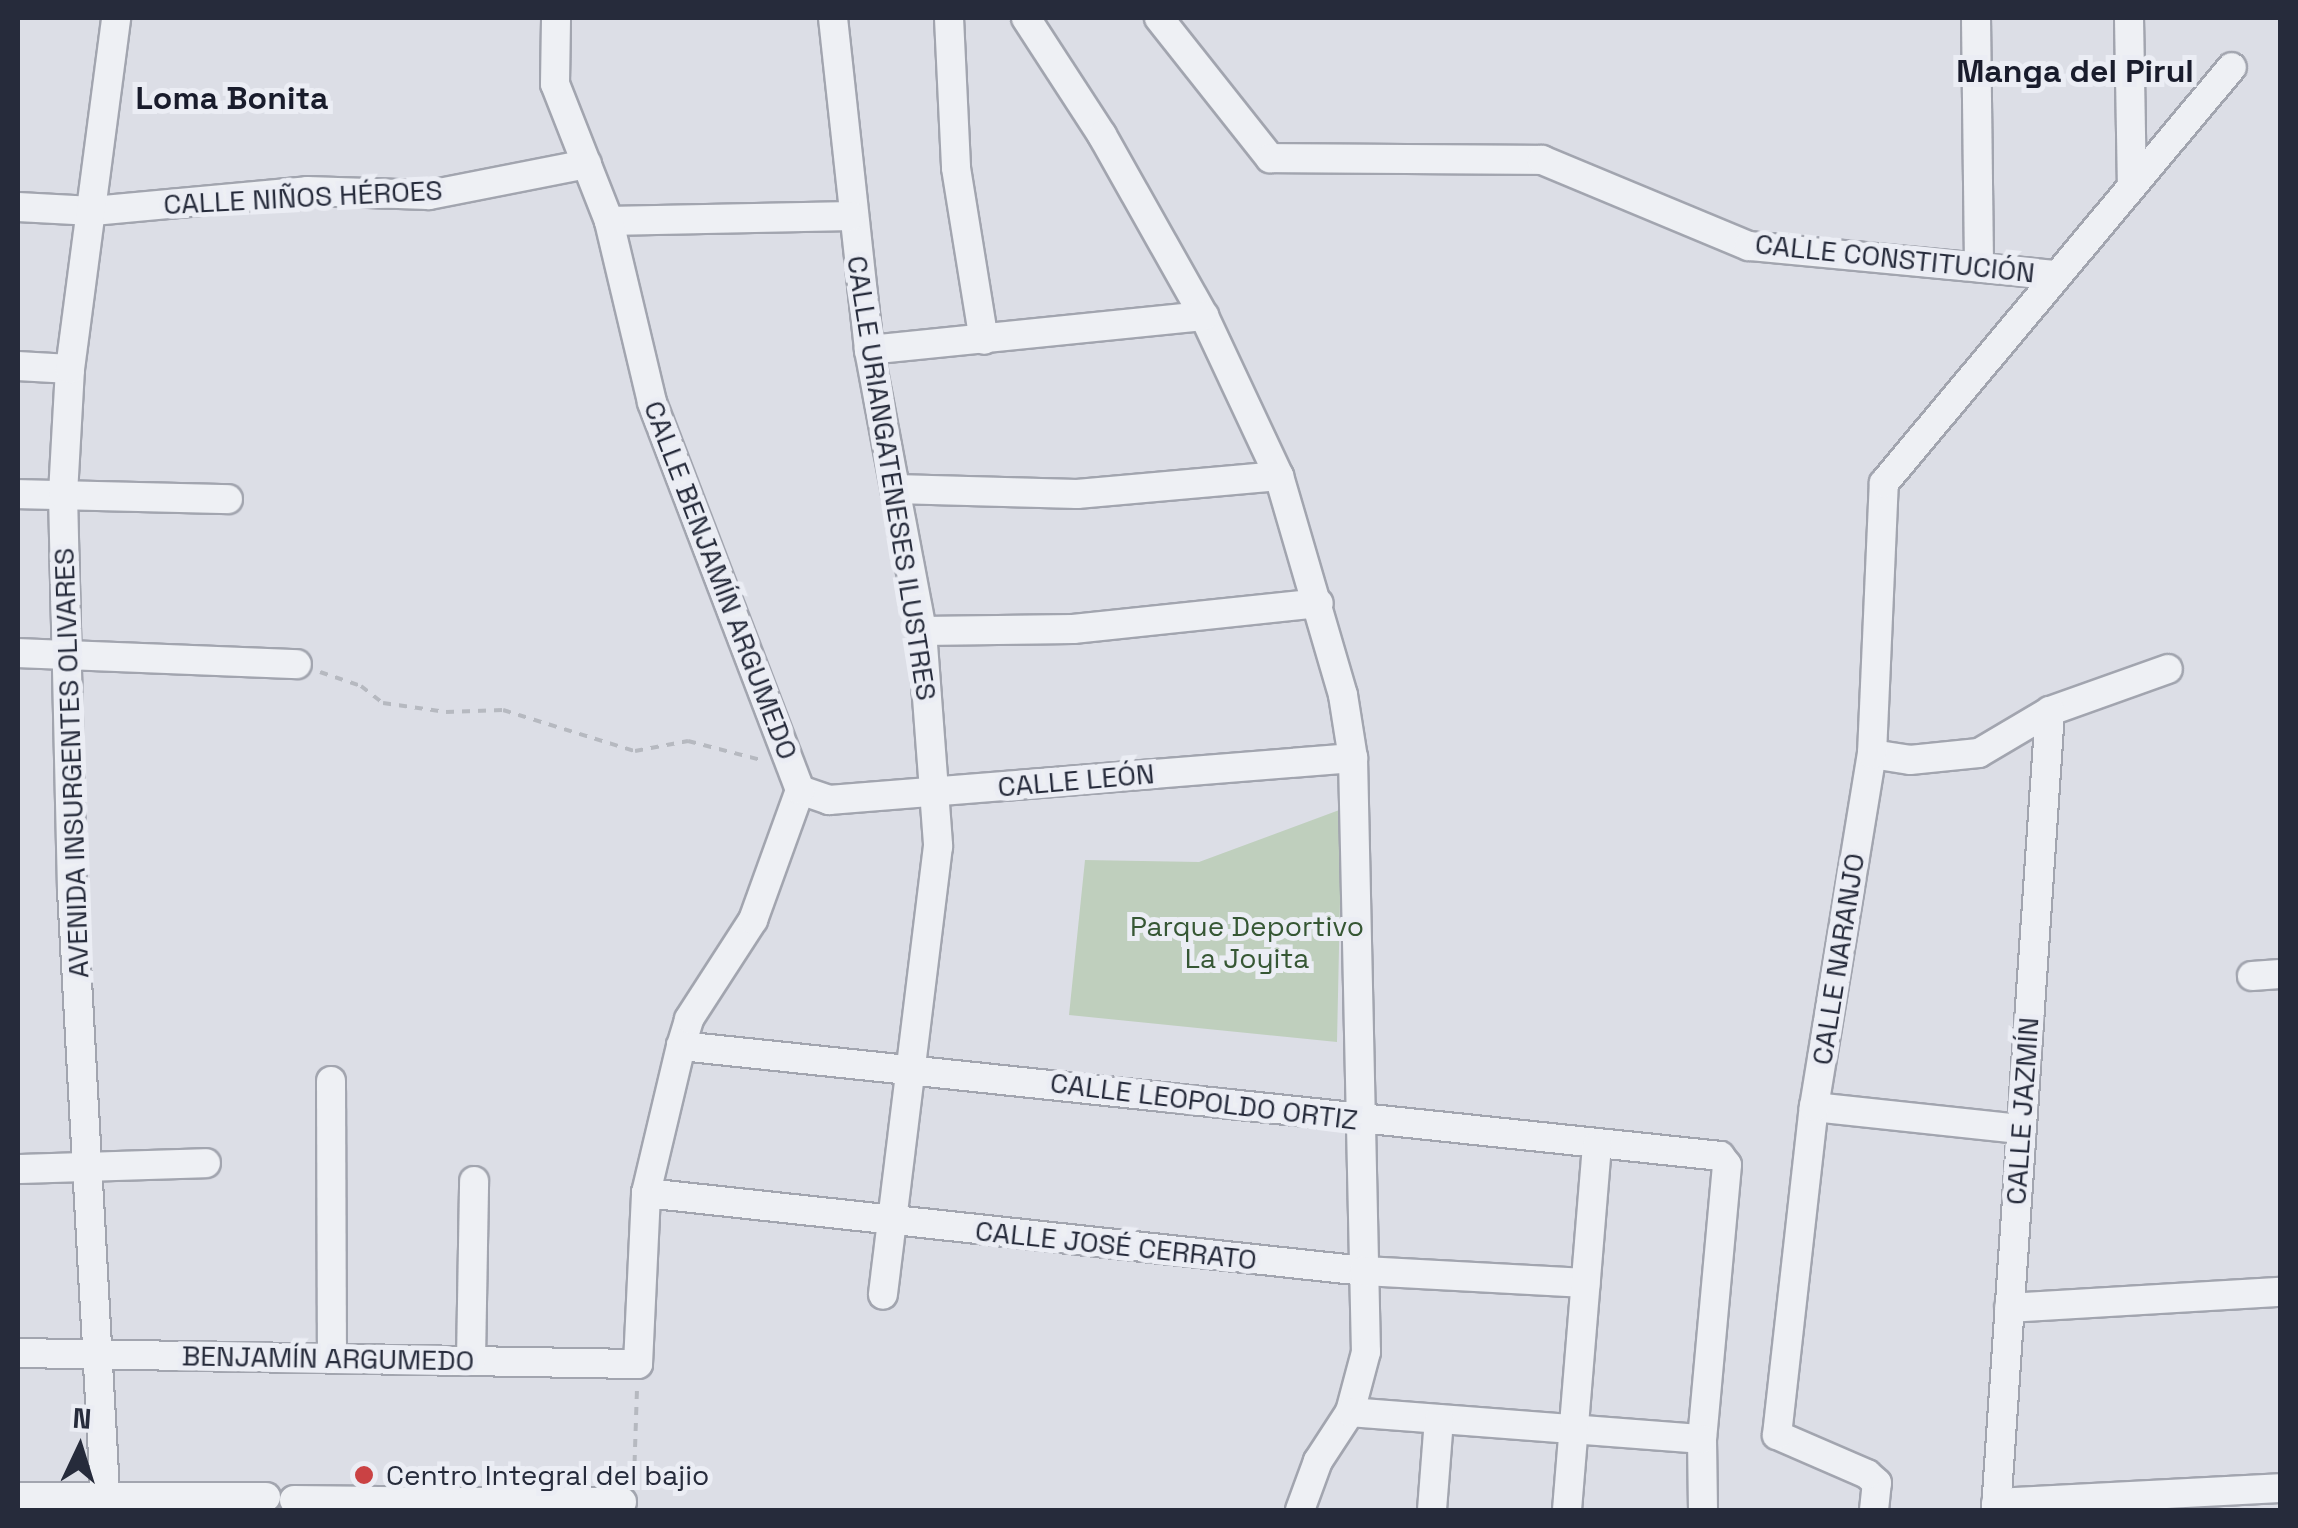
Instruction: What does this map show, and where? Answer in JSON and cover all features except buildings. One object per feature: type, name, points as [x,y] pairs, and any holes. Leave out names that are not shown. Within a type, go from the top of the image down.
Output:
[{"type":"street","name":"AVENIDA INSURGENTES OLIVARES","points":[[106,1502],[101,1354],[72,890],[70,654],[63,494],[70,370],[116,18]]},
{"type":"street","name":"CALLE BENJAMÍN ARGUMEDO","points":[[556,18],[556,84],[609,221],[652,402],[800,790],[753,920],[689,1019],[681,1046],[646,1193],[638,1364]]},
{"type":"street","name":"CALLE URIANGATENESES ILUSTRES","points":[[833,18],[851,216],[869,350],[922,631],[936,791],[938,846],[884,1295]]},
{"type":"street","points":[[949,18],[956,168],[984,340]]},
{"type":"street","points":[[1026,18],[1102,134],[1204,316],[1278,476],[1320,603],[1353,758],[1357,1118],[1366,1352],[1350,1412],[1318,1461],[1300,1510]]},
{"type":"street","name":"CALLE CONSTITUCIÓN","points":[[1159,18],[1270,158],[1542,160],[1749,246],[2057,275]]},
{"type":"street","points":[[1976,18],[1978,268]]},
{"type":"street","points":[[2129,18],[2132,182]]},
{"type":"street","points":[[2057,275],[2232,67]]},
{"type":"street","name":"CALLE NIÑOS HÉROES","points":[[18,207],[93,211],[307,190],[430,195],[587,164]]},
{"type":"street","points":[[609,221],[851,216]]},
{"type":"street","name":"CALLE NARANJO","points":[[1875,1496],[1777,1435],[1814,1107],[1872,754],[1884,483],[2057,275]]},
{"type":"street","points":[[869,350],[1204,316]]},
{"type":"street","points":[[18,366],[70,370]]},
{"type":"street","points":[[895,488],[1076,494],[1278,476]]},
{"type":"street","points":[[18,494],[228,499]]},
{"type":"street","points":[[922,631],[1073,629],[1320,603]]},
{"type":"street","points":[[18,652],[296,664]]},
{"type":"street","points":[[1872,754],[1910,760],[1980,753],[2050,712],[2168,668]]},
{"type":"street","name":"CALLE JAZMÍN","points":[[1996,1507],[2050,712]]},
{"type":"street","name":"CALLE LEÓN","points":[[800,790],[829,800],[1353,758]]},
{"type":"street","points":[[2252,976],[2280,974]]},
{"type":"street","name":"CALLE LEOPOLDO ORTIZ","points":[[681,1046],[910,1067],[1725,1160],[1702,1438]]},
{"type":"street","points":[[331,1081],[332,1358]]},
{"type":"street","points":[[1814,1107],[2020,1129]]},
{"type":"street","points":[[1567,1510],[1597,1145]]},
{"type":"street","points":[[18,1169],[206,1163]]},
{"type":"street","points":[[470,1360],[474,1180]]},
{"type":"street","name":"CALLE JOSÉ CERRATO","points":[[646,1193],[1364,1271],[1586,1283]]},
{"type":"street","points":[[2009,1308],[2280,1292]]},
{"type":"street","name":"BENJAMÍN ARGUMEDO","points":[[18,1353],[638,1364]]},
{"type":"street","points":[[1350,1412],[1702,1438],[1703,1510]]},
{"type":"street","points":[[1432,1510],[1439,1419]]},
{"type":"street","points":[[1996,1507],[2280,1488]]},
{"type":"street","points":[[18,1496],[106,1502],[280,1498],[465,1506],[627,1497]]},
{"type":"path","points":[[296,664],[361,686],[383,703],[446,712],[503,710],[635,751],[688,741],[762,760],[790,760]]},
{"type":"path","points":[[627,1497],[638,1364]]},
{"type":"green space","name":"Parque Deportivo La Joyita","points":[[1342,809],[1337,1042],[1069,1015],[1085,860],[1199,862]]},
{"type":"place","name":"Centro Integral del bajio","points":[[364,1475]]},
{"type":"district","name":"Manga del Pirul","points":[[2075,71]]},
{"type":"district","name":"Loma Bonita","points":[[232,98]]}]
